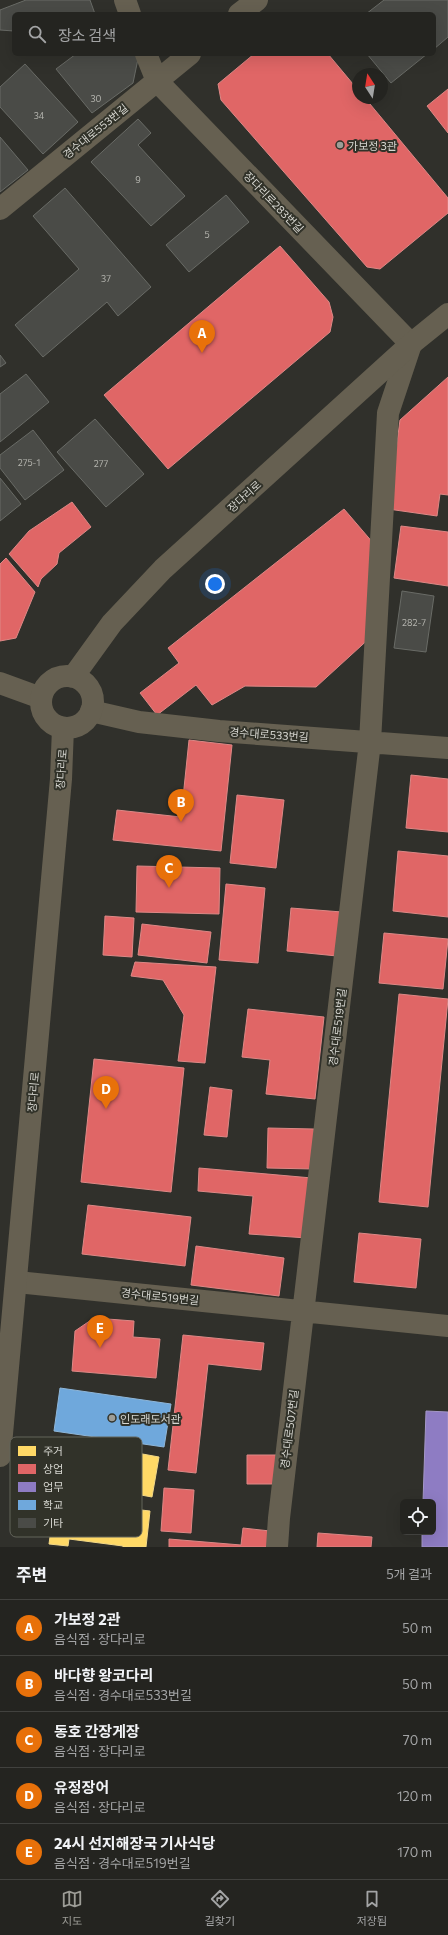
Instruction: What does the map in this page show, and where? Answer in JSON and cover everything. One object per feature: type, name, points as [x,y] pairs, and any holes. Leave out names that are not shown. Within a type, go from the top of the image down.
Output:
[{"type":"street","points":[[125,0],[129,12]]},
{"type":"street","points":[[242,12],[257,0]]},
{"type":"street","name":"장다리로283번길","points":[[147,56],[157,81],[411,344]]},
{"type":"street","name":"경수대로553번길","points":[[0,209],[188,56]]},
{"type":"street","name":"장다리로","points":[[73,677],[112,623],[164,569],[411,344],[448,314]]},
{"type":"street","points":[[370,742],[388,413],[411,344]]},
{"type":"street","points":[[64,676],[73,677],[80,680],[87,686],[92,698],[91,711],[87,718],[80,724],[63,728],[48,720],[41,706],[41,698],[44,690],[53,681],[64,676]]},
{"type":"street","points":[[0,683],[41,698]]},
{"type":"street","name":"경수대로533번길","points":[[91,711],[139,722],[220,731],[448,748]]},
{"type":"street","name":"장다리로","points":[[0,1456],[61,779],[63,728]]},
{"type":"street","name":"경수대로519번길","points":[[303,1311],[370,742]]},
{"type":"street","name":"경수대로519번길","points":[[16,1282],[448,1326]]},
{"type":"street","name":"경수대로507번길","points":[[277,1547],[303,1311]]},
{"type":"building: 주거","points":[[142,1454],[159,1457],[152,1497],[142,1495]]},
{"type":"building: 주거","points":[[142,1510],[150,1511],[146,1547],[123,1547],[69,1539],[68,1546],[49,1544],[50,1537],[142,1537]]},
{"type":"building: 상업","points":[[252,56],[330,56],[352,83],[352,104],[370,104],[448,198],[448,213],[380,269],[367,267],[221,100],[218,84]]},
{"type":"building: 상업","points":[[448,89],[448,133],[427,106]]},
{"type":"building: 상업","points":[[280,246],[329,302],[333,317],[330,332],[168,469],[104,395]]},
{"type":"building: 상업","points":[[448,377],[448,495],[440,494],[437,516],[388,509],[400,420]]},
{"type":"building: 상업","points":[[72,502],[91,527],[59,553],[57,564],[41,579],[38,587],[9,554],[29,531]]},
{"type":"building: 상업","points":[[344,509],[380,551],[373,635],[316,687],[245,686],[212,705],[196,685],[157,715],[140,693],[179,663],[168,648]]},
{"type":"building: 상업","points":[[401,526],[448,532],[448,586],[394,578]]},
{"type":"building: 상업","points":[[6,558],[35,592],[16,638],[0,641],[0,564]]},
{"type":"building: 상업","points":[[189,740],[232,745],[221,851],[113,840],[117,810],[181,817]]},
{"type":"building: 상업","points":[[411,775],[448,779],[448,832],[406,828]]},
{"type":"building: 상업","points":[[237,795],[284,800],[276,868],[230,863]]},
{"type":"building: 상업","points":[[398,851],[448,856],[448,917],[393,911]]},
{"type":"building: 상업","points":[[137,866],[220,868],[219,914],[136,912]]},
{"type":"building: 상업","points":[[226,884],[265,888],[258,963],[219,960]]},
{"type":"building: 상업","points":[[291,908],[342,912],[337,956],[287,951]]},
{"type":"building: 상업","points":[[105,916],[134,918],[132,957],[103,955]]},
{"type":"building: 상업","points":[[142,924],[211,932],[207,963],[138,955]]},
{"type":"building: 상업","points":[[384,933],[448,939],[443,989],[379,983]]},
{"type":"building: 상업","points":[[135,962],[216,967],[205,1063],[178,1061],[184,1015],[163,980],[131,976]]},
{"type":"building: 상업","points":[[399,994],[448,999],[428,1207],[379,1202]]},
{"type":"building: 상업","points":[[248,1009],[324,1017],[315,1099],[266,1094],[270,1060],[242,1057]]},
{"type":"building: 상업","points":[[94,1059],[184,1068],[171,1192],[81,1182]]},
{"type":"building: 상업","points":[[210,1087],[232,1090],[227,1137],[204,1135]]},
{"type":"building: 상업","points":[[268,1128],[314,1129],[313,1169],[267,1168]]},
{"type":"building: 상업","points":[[199,1168],[312,1178],[307,1238],[249,1234],[253,1196],[198,1191]]},
{"type":"building: 상업","points":[[88,1205],[191,1217],[185,1266],[82,1254]]},
{"type":"building: 상업","points":[[359,1233],[421,1239],[416,1288],[354,1282]]},
{"type":"building: 상업","points":[[196,1246],[284,1258],[279,1296],[191,1285]]},
{"type":"building: 상업","points":[[94,1318],[134,1321],[133,1337],[160,1339],[156,1378],[72,1371],[75,1331]]},
{"type":"building: 상업","points":[[183,1335],[264,1343],[261,1370],[208,1364],[196,1473],[168,1470]]},
{"type":"building: 상업","points":[[247,1455],[279,1455],[279,1484],[247,1484]]},
{"type":"building: 상업","points":[[164,1488],[194,1490],[191,1533],[161,1531]]},
{"type":"building: 상업","points":[[243,1528],[270,1531],[268,1547],[169,1547],[169,1539],[241,1545]]},
{"type":"building: 상업","points":[[318,1533],[372,1537],[371,1547],[317,1547]]},
{"type":"building: 업무","points":[[426,1411],[448,1412],[448,1547],[422,1547],[422,1535],[436,1535],[436,1499],[423,1499]]},
{"type":"building: 학교","name":"인도래도서관","points":[[60,1388],[171,1404],[164,1447],[142,1444],[142,1437],[95,1437],[54,1431]]},
{"type":"building: 기타","points":[[26,0],[90,0],[94,12],[12,12],[12,31],[0,30],[0,10]]},
{"type":"building: 기타","points":[[384,0],[448,0],[448,37],[436,47],[436,12],[369,12]]},
{"type":"building: 기타","points":[[73,56],[139,56],[133,83],[92,113],[56,69]]},
{"type":"building: 기타","points":[[369,56],[425,56],[391,83],[388,79],[388,68],[379,68]]},
{"type":"building: 기타","points":[[25,64],[78,122],[43,154],[0,107],[0,87]]},
{"type":"building: 기타","points":[[138,119],[151,133],[138,145],[185,196],[151,226],[91,162]]},
{"type":"building: 기타","points":[[0,137],[28,170],[0,192]]},
{"type":"building: 기타","points":[[65,188],[151,287],[118,316],[107,302],[43,357],[15,325],[79,269],[33,216]]},
{"type":"building: 기타","points":[[226,195],[249,222],[189,272],[166,245]]},
{"type":"building: 기타","points":[[0,355],[6,363],[0,367]]},
{"type":"building: 기타","points":[[26,374],[49,402],[0,442],[0,394]]},
{"type":"building: 기타","points":[[95,419],[144,474],[106,507],[57,452]]},
{"type":"building: 기타","points":[[33,430],[64,470],[25,500],[0,468],[0,455]]},
{"type":"building: 기타","points":[[0,478],[21,504],[0,521]]},
{"type":"building: 기타","points":[[402,591],[434,596],[426,652],[394,648]]},
{"type":"place","name":"가보정 3관","points":[[340,145]]},
{"type":"place","name":"가보정 2관","points":[[202,353]]},
{"type":"place","name":"바다향 왕코다리","points":[[181,822]]},
{"type":"place","name":"동호 간장게장","points":[[169,888]]},
{"type":"place","name":"유정장어","points":[[106,1109]]},
{"type":"place","name":"24시 선지해장국 기사식당","points":[[100,1348]]},
{"type":"place","name":"인도래도서관","points":[[112,1418]]}]
